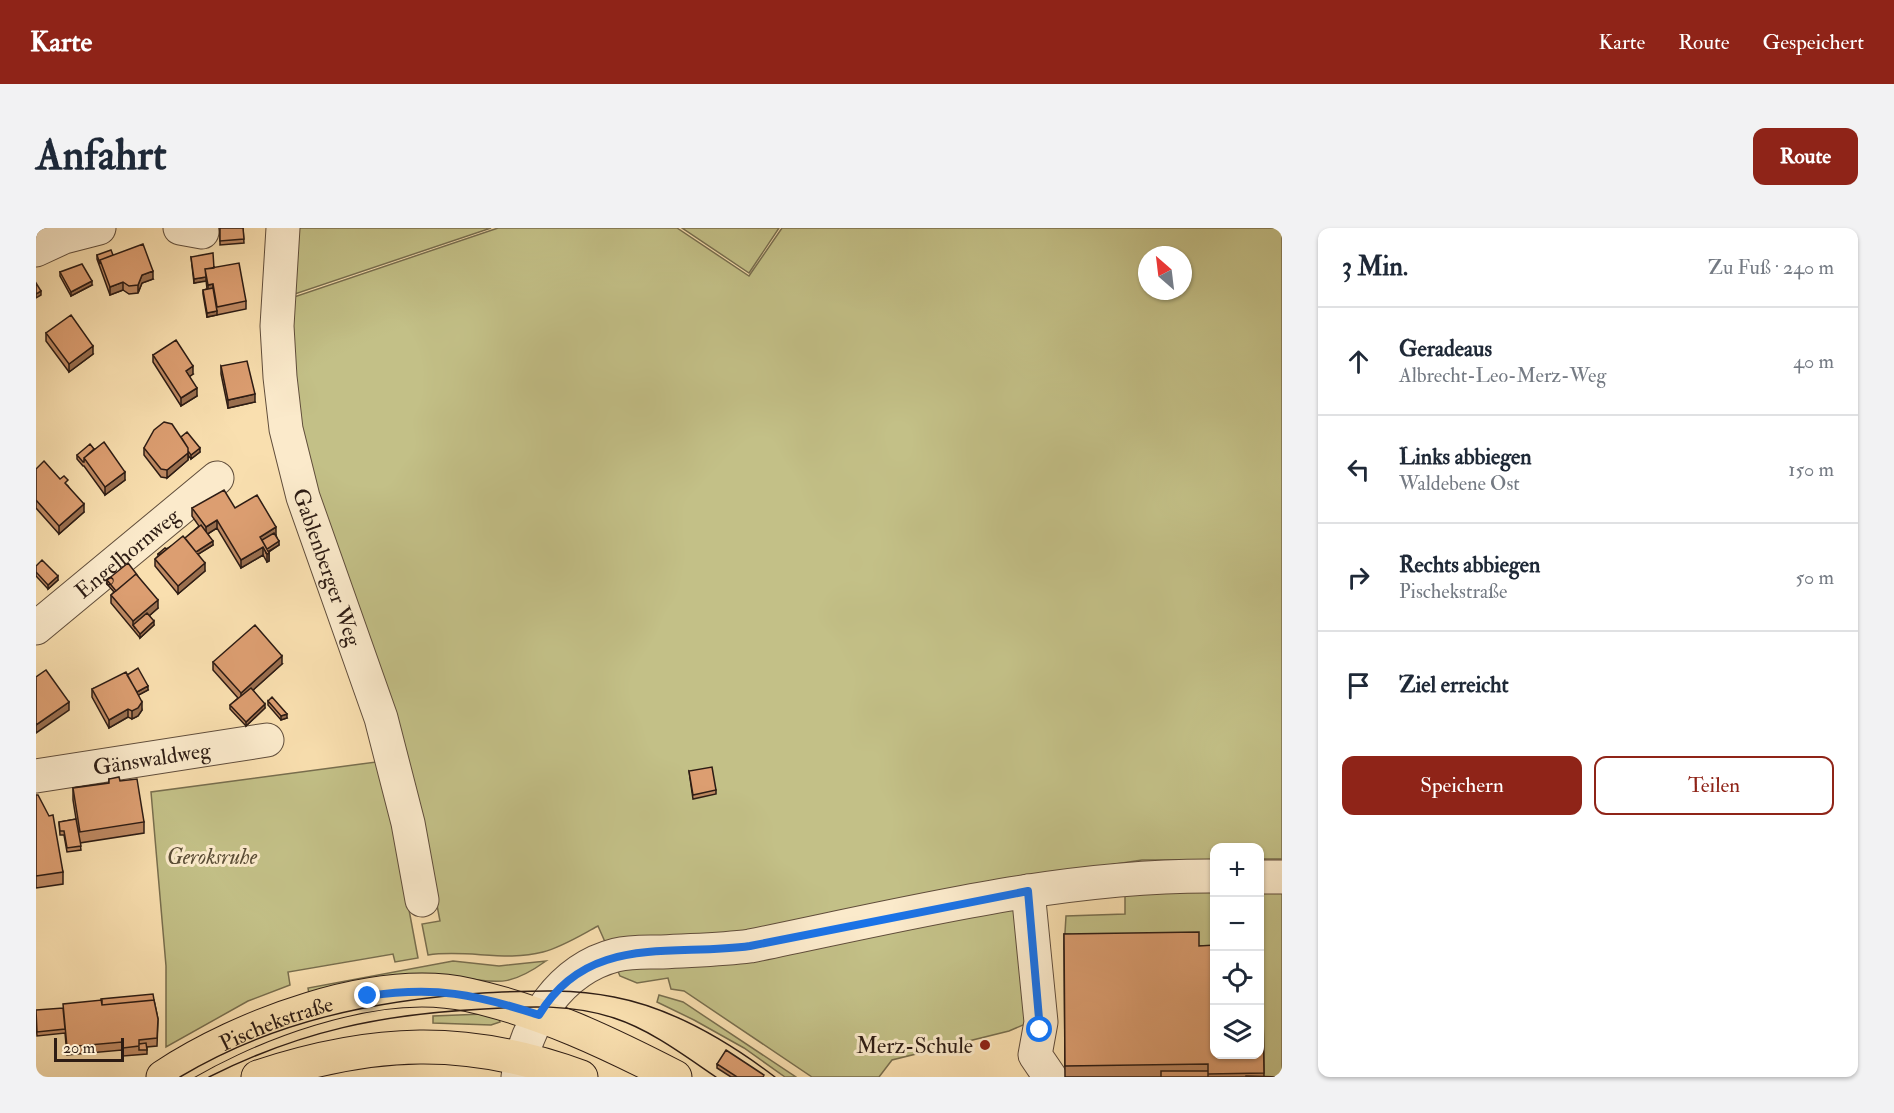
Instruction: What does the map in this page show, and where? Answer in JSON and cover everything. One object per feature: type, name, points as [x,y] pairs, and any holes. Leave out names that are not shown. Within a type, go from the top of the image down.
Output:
[{"type":"main road","name":"Pischekstraße","points":[[163,1077],[197,1057],[253,1030],[299,1013],[368,996],[413,991],[447,991],[468,994],[539,1015],[581,1031],[675,1077]]},
{"type":"main road","name":"Pischekstraße","points":[[258,1077],[338,1056],[395,1048],[454,1046],[519,1067],[581,1077]]},
{"type":"street","points":[[36,250],[64,237],[99,228]]},
{"type":"street","name":"Gablenberger Weg","points":[[283,228],[277,326],[286,429],[303,498],[381,718],[408,823],[422,900]]},
{"type":"street","name":"Engelhornweg","points":[[36,628],[218,478]]},
{"type":"street","name":"Gänswaldweg","points":[[36,776],[267,740]]},
{"type":"street","points":[[519,1067],[539,1015],[558,990],[588,968],[618,955],[722,950],[750,946],[1028,891],[1173,876],[1210,876]]},
{"type":"street","points":[[1264,877],[1282,877]]},
{"type":"street","points":[[1028,891],[1041,1023],[1035,1055],[1050,1077]]},
{"type":"green space","points":[[288,228],[491,228],[283,298]]},
{"type":"green space","points":[[498,228],[677,228],[749,276],[782,228],[1282,228],[1282,859],[1264,859],[1264,843],[1210,843],[1210,860],[1142,860],[1024,878],[1037,1019],[1009,1031],[892,1060],[879,1077],[812,1077],[684,991],[671,989],[668,978],[637,983],[620,976],[598,926],[557,947],[529,955],[500,956],[457,953],[428,955],[422,924],[440,921],[421,821],[301,463],[286,370],[294,297]]},
{"type":"green space","points":[[682,228],[779,228],[749,273]]},
{"type":"green space","name":"Geroksruhe","points":[[376,762],[396,840],[418,958],[395,962],[393,954],[288,972],[290,985],[248,1001],[166,1047],[166,966],[151,792]]},
{"type":"green space","points":[[1125,887],[1210,890],[1210,960],[1064,949],[1066,916],[1125,914]]},
{"type":"green space","points":[[1264,892],[1282,893],[1282,1077],[1263,1077]]},
{"type":"green space","points":[[453,961],[499,966],[546,961],[529,972],[504,981],[441,978],[309,994],[308,988]]},
{"type":"green space","points":[[659,995],[683,1002],[796,1077],[785,1077],[744,1048],[657,1002]]},
{"type":"green space","points":[[484,1014],[499,1018],[500,1022],[491,1025],[433,1023],[433,1016]]},
{"type":"building","points":[[220,228],[243,228],[244,239],[220,241]]},
{"type":"building","points":[[143,244],[153,271],[142,275],[138,285],[129,286],[123,282],[110,287],[100,260]]},
{"type":"building","points":[[111,250],[113,255],[100,260],[100,264],[97,255]]},
{"type":"building","points":[[213,253],[214,268],[205,269],[206,277],[194,279],[191,257]]},
{"type":"building","points":[[239,263],[246,301],[217,307],[213,284],[208,285],[205,269]]},
{"type":"building","points":[[82,264],[92,281],[71,292],[60,272]]},
{"type":"building","points":[[36,283],[41,291],[36,294]]},
{"type":"building","points":[[213,288],[217,311],[207,313],[203,290]]},
{"type":"building","points":[[71,315],[93,346],[69,364],[46,333]]},
{"type":"building","points":[[176,340],[193,366],[186,371],[197,388],[181,398],[153,355]]},
{"type":"building","points":[[247,361],[255,394],[228,400],[221,366]]},
{"type":"building","points":[[164,422],[172,424],[188,448],[188,453],[167,470],[161,469],[144,448],[154,430]]},
{"type":"building","points":[[187,432],[200,448],[191,455],[181,437]]},
{"type":"building","points":[[104,442],[125,472],[105,487],[84,458]]},
{"type":"building","points":[[90,444],[94,449],[84,458],[83,462],[77,455]]},
{"type":"building","points":[[44,461],[60,479],[64,476],[68,480],[65,483],[84,504],[59,526],[36,500],[36,469]]},
{"type":"building","points":[[224,490],[235,508],[257,495],[276,527],[260,537],[269,553],[267,554],[263,547],[241,560],[217,520],[206,527],[192,508]]},
{"type":"building","points":[[201,525],[213,541],[196,552],[185,538]]},
{"type":"building","points":[[274,533],[279,541],[267,549],[262,540]]},
{"type":"building","points":[[183,536],[205,563],[178,586],[155,559]]},
{"type":"building","points":[[42,560],[58,576],[48,585],[36,572],[36,566]]},
{"type":"building","points":[[128,563],[138,576],[136,574],[116,591],[107,580]]},
{"type":"building","points":[[136,574],[158,600],[133,621],[111,595]]},
{"type":"building","points":[[147,613],[154,621],[140,634],[133,625]]},
{"type":"building","points":[[255,625],[282,656],[241,693],[213,662]]},
{"type":"building","points":[[138,668],[148,686],[137,692],[127,675]]},
{"type":"building","points":[[46,670],[69,702],[36,725],[36,677]]},
{"type":"building","points":[[126,672],[142,702],[138,708],[132,711],[128,709],[109,720],[92,689]]},
{"type":"building","points":[[251,688],[265,704],[246,722],[230,705]]},
{"type":"building","points":[[272,697],[287,714],[281,716],[268,701]]},
{"type":"building","points":[[712,767],[716,790],[693,795],[689,771]]},
{"type":"building","points":[[119,777],[120,781],[137,779],[144,822],[80,832],[73,788],[109,783],[109,779]]},
{"type":"building","points":[[36,795],[49,816],[53,815],[63,872],[36,876]]},
{"type":"building","points":[[76,819],[81,846],[67,848],[64,831],[60,831],[59,822]]},
{"type":"building","points":[[1199,932],[1199,946],[1210,945],[1210,1059],[1264,1059],[1264,1073],[1208,1074],[1208,1064],[1065,1066],[1064,934]]},
{"type":"building","points":[[153,994],[154,1000],[102,1005],[101,999]]},
{"type":"building","points":[[102,1000],[102,1005],[154,1000],[158,1019],[157,1038],[139,1040],[139,1046],[123,1048],[122,1042],[67,1047],[63,1004]]},
{"type":"building","points":[[63,1008],[65,1029],[37,1032],[36,1010]]},
{"type":"building","points":[[146,1043],[147,1050],[139,1050],[139,1044]]},
{"type":"building","points":[[726,1050],[764,1075],[763,1077],[737,1077],[717,1064]]},
{"type":"building","points":[[1161,1071],[1208,1071],[1208,1077],[1161,1077]]},
{"type":"tram line","points":[[180,1077],[252,1041],[326,1017],[365,1008],[443,996],[549,991],[598,994],[657,1009],[719,1039],[775,1077]]},
{"type":"tram line","points":[[209,1077],[276,1048],[343,1028],[411,1015],[447,1011],[533,1007],[582,1010],[628,1023],[667,1044],[716,1077]]},
{"type":"place","name":"Merz-Schule","points":[[985,1045]]},
{"type":"route","points":[[368,996],[413,991],[447,991],[468,994],[539,1015],[558,990],[588,968],[618,955],[722,950],[750,946],[1028,891],[1040,1030]]}]
